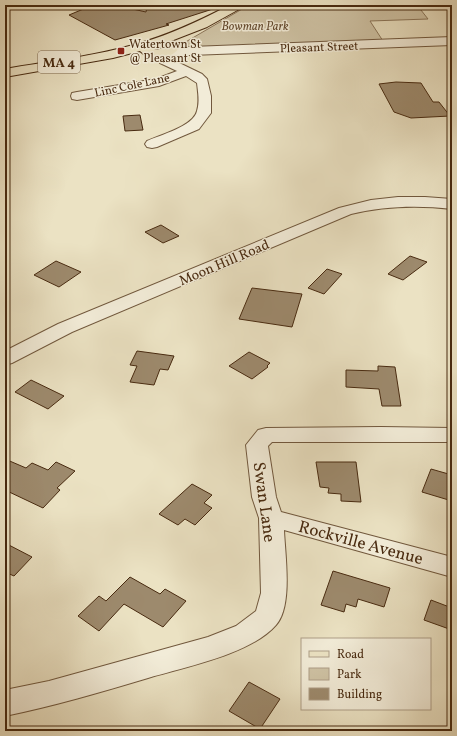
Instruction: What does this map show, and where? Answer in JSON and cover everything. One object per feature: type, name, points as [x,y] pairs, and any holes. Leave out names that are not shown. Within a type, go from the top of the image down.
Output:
[{"type":"main road","points":[[161,47],[239,5]]},
{"type":"main road","name":"Pleasant Street","points":[[5,72],[161,47]]},
{"type":"street","name":"Pleasant Street","points":[[161,47],[186,52],[452,41]]},
{"type":"street","name":"Linc Cole Lane","points":[[152,144],[194,126],[204,113],[205,96],[203,82],[164,60],[161,47]]},
{"type":"street","name":"Linc Cole Lane","points":[[77,96],[159,82],[186,72]]},
{"type":"street","name":"Moon Hill Road","points":[[5,359],[65,328],[345,211],[377,203],[423,201],[452,204]]},
{"type":"street","name":"Swan Lane","points":[[5,703],[49,694],[210,648],[246,634],[267,617],[274,592],[271,518],[264,497],[257,444],[266,435],[452,435]]},
{"type":"street","name":"Rockville Avenue","points":[[271,518],[452,567]]},
{"type":"green space","name":"Bowman Park","points":[[249,5],[417,5],[428,19],[370,21],[383,41],[182,49],[177,47]]},
{"type":"building","points":[[93,5],[115,5],[146,12],[147,5],[215,5],[216,8],[166,24],[169,25],[115,40],[69,15]]},
{"type":"building","points":[[396,82],[421,83],[433,102],[439,102],[450,116],[411,118],[394,112],[379,84]]},
{"type":"building","points":[[140,115],[143,130],[125,131],[123,116]]},
{"type":"building","points":[[161,225],[179,236],[163,243],[145,232]]},
{"type":"building","points":[[410,256],[427,262],[403,280],[388,274]]},
{"type":"building","points":[[56,261],[81,272],[59,287],[34,275]]},
{"type":"building","points":[[327,269],[342,274],[324,294],[308,288]]},
{"type":"building","points":[[252,288],[302,294],[292,327],[239,319]]},
{"type":"building","points":[[137,351],[174,356],[168,370],[160,369],[154,385],[130,382],[137,366],[130,365]]},
{"type":"building","points":[[249,352],[270,363],[267,366],[268,367],[252,379],[229,366]]},
{"type":"building","points":[[378,366],[395,367],[401,406],[382,406],[379,389],[346,387],[346,370],[378,371]]},
{"type":"building","points":[[31,380],[64,396],[48,409],[15,392]]},
{"type":"building","points":[[5,459],[26,468],[32,463],[48,470],[56,462],[75,471],[57,488],[60,490],[43,508],[5,490]]},
{"type":"building","points":[[316,462],[356,462],[361,502],[341,501],[341,494],[328,493],[329,488],[320,487]]},
{"type":"building","points":[[431,469],[452,475],[452,501],[422,492]]},
{"type":"building","points":[[192,484],[212,495],[204,503],[212,508],[195,525],[185,519],[178,525],[159,514]]},
{"type":"building","points":[[5,543],[32,557],[14,576],[5,572]]},
{"type":"building","points":[[333,571],[390,588],[384,607],[358,599],[356,607],[346,604],[344,612],[321,605]]},
{"type":"building","points":[[130,577],[160,594],[165,589],[186,601],[163,627],[124,604],[99,631],[78,616],[99,596],[106,601]]},
{"type":"building","points":[[431,600],[452,608],[452,630],[424,620]]},
{"type":"building","points":[[249,682],[280,699],[260,729],[229,711]]},
{"type":"place","name":"Watertown St @ Pleasant St","points":[[121,51]]}]
